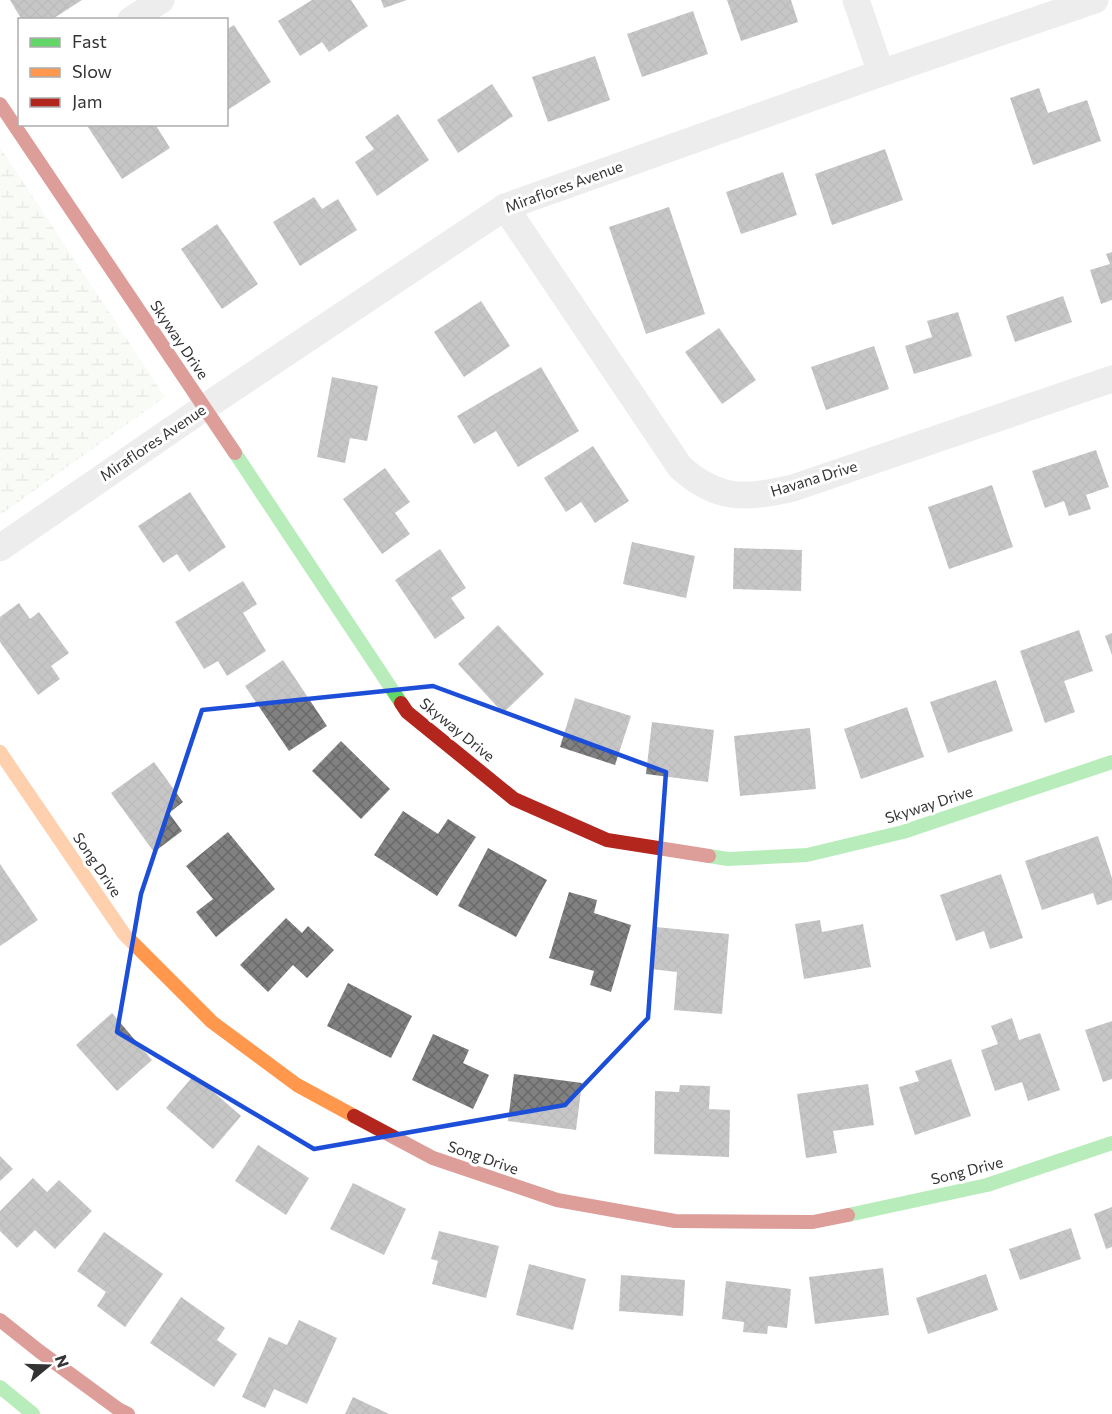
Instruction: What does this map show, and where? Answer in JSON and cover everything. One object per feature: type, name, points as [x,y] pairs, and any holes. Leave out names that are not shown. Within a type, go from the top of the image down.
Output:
[{"type":"street","points":[[134,18],[161,0]]},
{"type":"street","points":[[856,0],[881,73]]},
{"type":"street","name":"Miraflores Avenue","points":[[0,548],[205,407],[506,207],[881,73],[1095,0]]},
{"type":"street","name":"Skyway Drive","points":[[7,101],[18,118]]},
{"type":"street","name":"Skyway Drive","points":[[23,126],[205,407],[407,712],[514,799],[607,840],[728,859],[807,855],[903,832],[1112,762]]},
{"type":"street","name":"Havana Drive","points":[[506,207],[680,467],[706,486],[724,492],[739,496],[771,494],[793,488],[1112,379]]},
{"type":"street","name":"Song Drive","points":[[0,752],[124,934],[212,1022],[297,1085],[433,1158],[557,1200],[663,1219],[813,1222],[987,1185],[1112,1143]]},
{"type":"street","points":[[0,1320],[39,1351],[128,1414]]},
{"type":"street","points":[[0,1387],[33,1414]]},
{"type":"highlighted area","points":[[433,686],[666,772],[648,1018],[565,1105],[314,1149],[117,1032],[141,894],[202,710]]},
{"type":"green space","points":[[0,147],[165,397],[0,515]]},
{"type":"building","points":[[10,0],[82,0],[54,18],[21,18]]},
{"type":"building","points":[[312,0],[351,0],[368,26],[329,52],[322,42],[300,56],[278,21]]},
{"type":"building","points":[[381,0],[407,0],[384,8]]},
{"type":"building","points":[[727,0],[791,0],[798,22],[741,41]]},
{"type":"building","points":[[693,11],[708,54],[642,77],[627,34]]},
{"type":"building","points":[[234,25],[271,82],[228,110],[228,29]]},
{"type":"building","points":[[595,56],[610,100],[548,122],[532,77]]},
{"type":"building","points":[[492,84],[513,116],[458,153],[437,120]]},
{"type":"building","points":[[1039,88],[1048,113],[1087,100],[1101,141],[1033,165],[1010,98]]},
{"type":"building","points":[[398,114],[429,160],[377,196],[355,162],[374,149],[365,137]]},
{"type":"building","points":[[87,126],[156,126],[170,148],[122,179]]},
{"type":"building","points":[[885,149],[903,200],[832,225],[815,174]]},
{"type":"building","points":[[783,172],[797,215],[741,234],[726,192]]},
{"type":"building","points":[[314,197],[322,209],[338,199],[357,230],[300,266],[273,222]]},
{"type":"building","points":[[669,207],[705,314],[646,334],[609,227]]},
{"type":"building","points":[[217,224],[258,284],[222,309],[181,249]]},
{"type":"building","points":[[1112,252],[1112,300],[1101,304],[1090,270],[1110,264],[1106,254]]},
{"type":"building","points":[[1063,296],[1072,322],[1015,342],[1006,316]]},
{"type":"building","points":[[481,301],[510,346],[464,377],[434,332]]},
{"type":"building","points":[[958,312],[972,356],[914,374],[905,346],[932,337],[927,321]]},
{"type":"building","points":[[719,328],[756,380],[722,404],[685,352]]},
{"type":"building","points":[[874,346],[889,389],[826,410],[811,367]]},
{"type":"building","points":[[541,367],[579,431],[518,467],[496,431],[474,444],[457,416]]},
{"type":"building","points":[[332,377],[378,386],[367,441],[350,438],[345,463],[317,457]]},
{"type":"building","points":[[593,446],[629,501],[595,523],[581,502],[566,512],[544,478]]},
{"type":"building","points":[[1096,450],[1109,487],[1086,495],[1091,509],[1069,516],[1064,501],[1045,508],[1032,471]]},
{"type":"building","points":[[385,468],[410,502],[395,513],[410,534],[382,554],[343,499]]},
{"type":"building","points":[[992,485],[1013,547],[949,569],[928,507]]},
{"type":"building","points":[[190,492],[226,547],[189,572],[177,554],[163,563],[138,526]]},
{"type":"building","points":[[632,542],[695,556],[686,598],[623,584]]},
{"type":"building","points":[[734,548],[802,550],[801,591],[733,589]]},
{"type":"building","points":[[440,549],[466,588],[451,598],[465,618],[435,639],[395,580]]},
{"type":"building","points":[[243,581],[257,604],[243,613],[266,651],[227,676],[218,661],[204,669],[175,622]]},
{"type":"building","points":[[19,603],[30,619],[39,612],[69,653],[51,666],[60,679],[38,695],[0,642],[0,617]]},
{"type":"building","points":[[498,625],[544,674],[503,713],[458,664]]},
{"type":"building","points":[[1079,630],[1093,671],[1064,681],[1075,712],[1045,723],[1020,651]]},
{"type":"building","points":[[1112,633],[1112,655],[1105,636]]},
{"type":"building","points":[[283,660],[327,726],[289,751],[245,686]]},
{"type":"building","points":[[996,680],[1013,731],[948,753],[930,702]]},
{"type":"building","points":[[575,698],[631,716],[615,765],[560,747]]},
{"type":"building","points":[[907,707],[924,757],[861,779],[844,729]]},
{"type":"building","points":[[652,722],[714,730],[708,782],[646,774]]},
{"type":"building","points":[[810,728],[816,789],[740,796],[734,736]]},
{"type":"building","points":[[341,741],[390,789],[361,819],[312,771]]},
{"type":"building","points":[[154,762],[183,802],[169,813],[182,831],[154,852],[111,793]]},
{"type":"building","points":[[403,811],[438,834],[448,819],[476,837],[437,896],[374,855]]},
{"type":"building","points":[[228,832],[275,889],[216,937],[196,912],[213,899],[186,866]]},
{"type":"building","points":[[1098,836],[1112,878],[1112,900],[1097,905],[1093,893],[1042,910],[1025,861]]},
{"type":"building","points":[[488,848],[547,880],[516,937],[458,906]]},
{"type":"building","points":[[0,864],[38,920],[0,946]]},
{"type":"building","points":[[1001,874],[1023,938],[990,949],[984,931],[956,941],[940,895]]},
{"type":"building","points":[[569,892],[597,900],[594,913],[631,925],[611,992],[590,985],[594,971],[549,958]]},
{"type":"building","points":[[286,918],[302,933],[308,926],[334,950],[307,978],[293,965],[268,992],[240,965]]},
{"type":"building","points":[[820,920],[822,932],[863,924],[871,967],[804,979],[795,924]]},
{"type":"building","points":[[655,927],[729,934],[722,1014],[674,1010],[677,972],[651,969]]},
{"type":"building","points":[[348,983],[412,1016],[391,1058],[327,1026]]},
{"type":"building","points":[[112,1013],[152,1060],[117,1091],[76,1045]]},
{"type":"building","points":[[1012,1018],[1019,1040],[1040,1033],[1060,1090],[1028,1101],[1022,1082],[995,1091],[981,1050],[998,1044],[991,1026]]},
{"type":"building","points":[[1112,1021],[1112,1079],[1103,1082],[1085,1030]]},
{"type":"building","points":[[433,1034],[469,1050],[463,1063],[489,1075],[473,1109],[412,1080]]},
{"type":"building","points":[[951,1059],[971,1116],[915,1135],[899,1087],[919,1081],[915,1071]]},
{"type":"building","points":[[514,1074],[582,1083],[576,1130],[508,1121]]},
{"type":"building","points":[[194,1075],[241,1116],[213,1149],[166,1108]]},
{"type":"building","points":[[868,1084],[874,1125],[833,1131],[837,1153],[806,1158],[797,1094]]},
{"type":"building","points":[[680,1085],[710,1086],[709,1109],[730,1110],[729,1157],[654,1154],[655,1091],[679,1092]]},
{"type":"building","points":[[258,1145],[309,1178],[286,1215],[235,1181]]},
{"type":"building","points":[[0,1156],[13,1169],[0,1181]]},
{"type":"building","points":[[33,1178],[47,1192],[59,1180],[92,1211],[55,1249],[35,1230],[17,1248],[0,1231],[0,1211]]},
{"type":"building","points":[[353,1183],[406,1209],[384,1255],[330,1229]]},
{"type":"building","points":[[1112,1207],[1112,1247],[1106,1249],[1094,1214]]},
{"type":"building","points":[[1071,1228],[1081,1259],[1020,1280],[1009,1249]]},
{"type":"building","points":[[439,1231],[499,1246],[486,1298],[432,1284],[438,1261],[431,1259]]},
{"type":"building","points":[[104,1232],[163,1274],[125,1327],[97,1306],[106,1292],[77,1271]]},
{"type":"building","points":[[529,1264],[586,1279],[573,1330],[516,1315]]},
{"type":"building","points":[[883,1268],[889,1315],[815,1324],[809,1277]]},
{"type":"building","points":[[986,1274],[998,1310],[928,1334],[916,1298]]},
{"type":"building","points":[[621,1275],[685,1280],[683,1316],[619,1311]]},
{"type":"building","points":[[726,1281],[791,1289],[787,1328],[768,1326],[767,1334],[743,1332],[744,1322],[722,1319]]},
{"type":"building","points":[[181,1297],[225,1328],[217,1340],[237,1354],[214,1387],[150,1343]]},
{"type":"building","points":[[299,1320],[337,1338],[307,1404],[274,1389],[265,1408],[242,1397],[269,1337],[287,1345]]},
{"type":"building","points":[[353,1397],[389,1414],[345,1414]]},
{"type":"traffic: fast","points":[[235,453],[401,703]]},
{"type":"traffic: fast","points":[[709,856],[728,859],[807,855],[903,832],[1112,762]]},
{"type":"traffic: fast","points":[[848,1215],[987,1185],[1112,1143]]},
{"type":"traffic: fast","points":[[0,1387],[33,1414]]},
{"type":"traffic: slow","points":[[0,752],[124,934],[212,1022],[297,1085],[354,1116]]},
{"type":"traffic: jam","points":[[0,104],[235,453]]},
{"type":"traffic: jam","points":[[401,703],[407,712],[514,799],[607,840],[709,856]]},
{"type":"traffic: jam","points":[[354,1116],[433,1158],[557,1200],[675,1221],[813,1222],[848,1215]]},
{"type":"traffic: jam","points":[[0,1320],[39,1351],[128,1414]]}]
